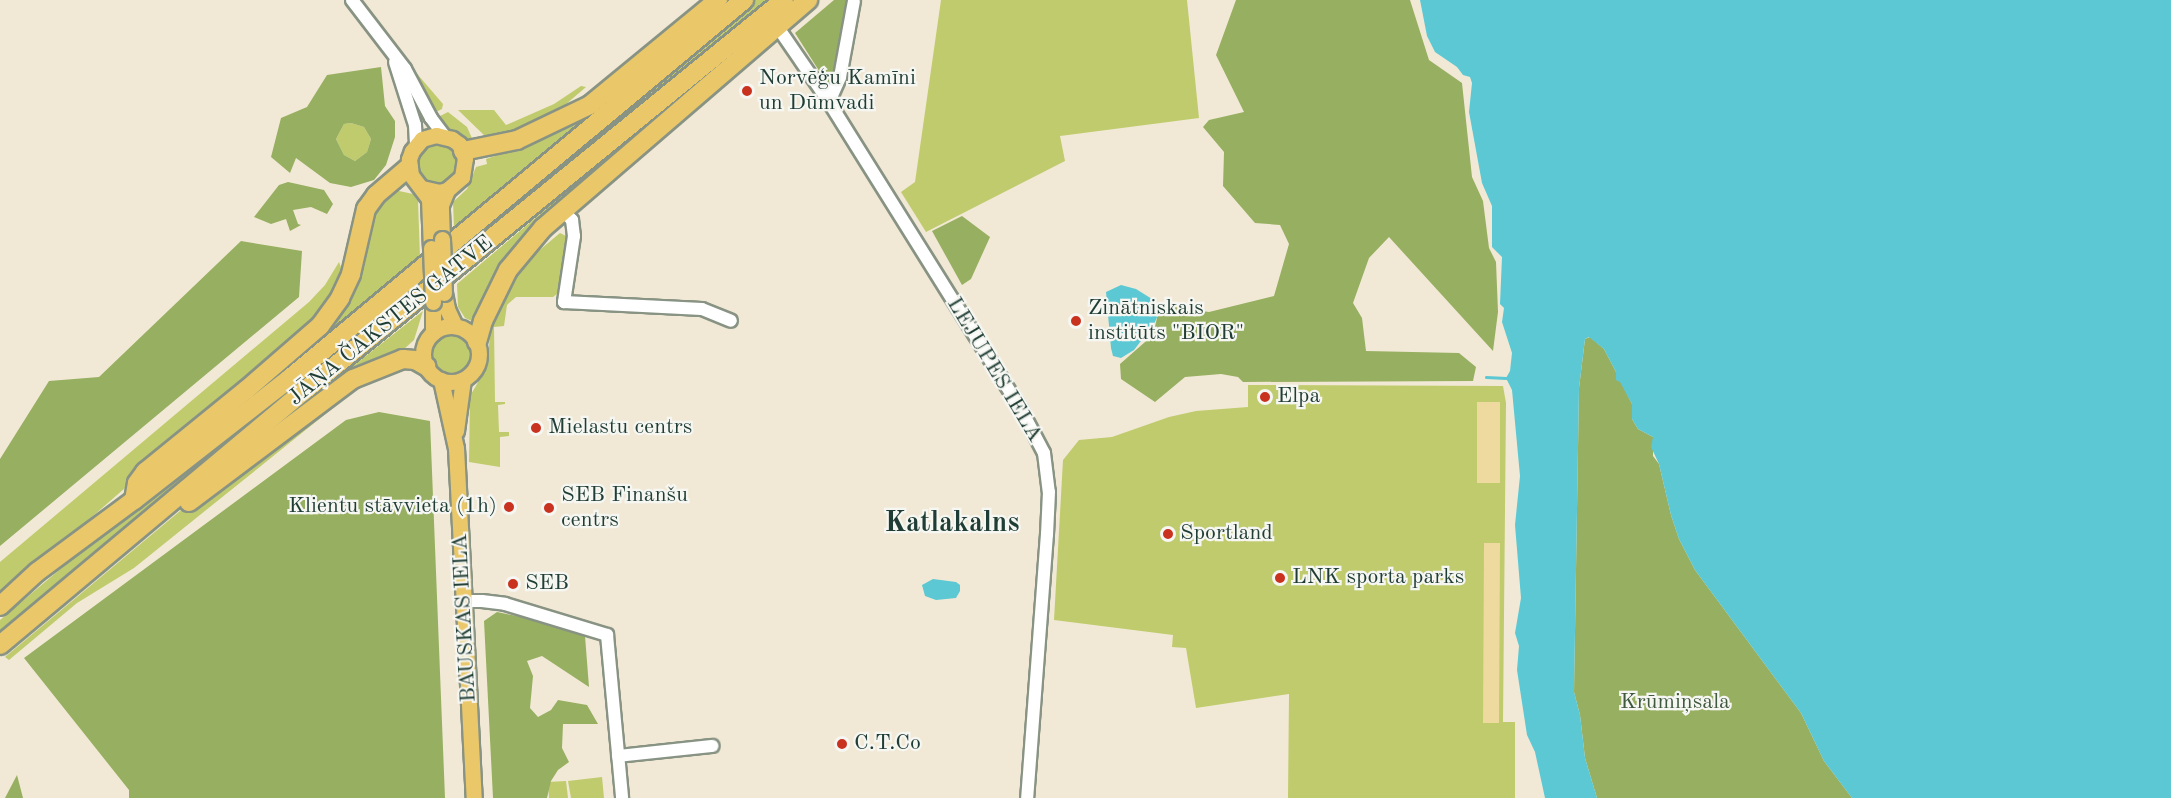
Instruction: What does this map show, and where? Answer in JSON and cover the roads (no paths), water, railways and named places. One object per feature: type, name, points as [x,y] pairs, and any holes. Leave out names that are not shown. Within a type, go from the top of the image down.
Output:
[{"type":"highway","points":[[463,151],[517,141],[590,105],[718,0]]},
{"type":"highway","name":"JĀŅA ČAKSTES GATVE","points":[[0,606],[37,572],[135,500],[290,378],[744,0]]},
{"type":"highway","name":"JĀŅA ČAKSTES GATVE","points":[[0,645],[322,376],[784,0]]},
{"type":"highway","points":[[477,342],[483,321],[508,270],[523,249],[563,211],[808,0]]},
{"type":"highway","points":[[135,500],[137,483],[145,472],[320,326],[340,298],[351,274],[366,209],[376,195],[409,167]]},
{"type":"highway","points":[[155,516],[186,504],[352,379],[403,359],[415,360],[426,366]]},
{"type":"main road","points":[[422,188],[439,192],[458,183],[465,171],[463,151],[452,139],[444,135],[429,136],[416,144],[409,159],[411,175],[422,188],[430,208],[437,243]]},
{"type":"main road","points":[[433,333],[447,326],[455,326],[472,334],[477,342],[479,361],[473,372],[463,379],[441,380],[426,366],[425,345],[433,333],[439,297],[437,243],[441,206],[447,190]]},
{"type":"main road","points":[[439,297],[455,326]]},
{"type":"main road","name":"BAUSKAS IELA","points":[[455,437],[463,379]]},
{"type":"main road","name":"BAUSKAS IELA","points":[[441,380],[455,437],[474,798]]},
{"type":"street","points":[[352,0],[405,69],[431,118],[444,135]]},
{"type":"street","points":[[829,102],[840,77],[855,1]]},
{"type":"street","name":"LEJUPES IELA","points":[[777,26],[829,102],[1023,413],[1046,460],[1049,492],[1047,534],[1027,798]]},
{"type":"street","points":[[393,56],[410,107],[416,144]]},
{"type":"street","points":[[563,211],[572,220],[574,236],[564,302],[702,309],[731,321]]},
{"type":"street","points":[[464,601],[505,604],[607,635],[622,798]]},
{"type":"street","points":[[618,756],[712,746]]},
{"type":"water","points":[[1420,0],[2171,0],[2171,798],[1852,798],[1824,761],[1801,713],[1695,570],[1679,539],[1671,515],[1659,464],[1651,447],[1653,437],[1638,429],[1632,419],[1632,404],[1620,382],[1616,380],[1616,372],[1604,349],[1589,337],[1585,339],[1579,388],[1574,692],[1580,715],[1585,758],[1597,798],[1545,798],[1535,752],[1527,735],[1517,670],[1519,646],[1515,633],[1521,598],[1515,525],[1520,476],[1512,390],[1506,378],[1510,371],[1512,353],[1502,322],[1504,308],[1500,304],[1502,257],[1492,247],[1492,206],[1482,183],[1469,112],[1472,83],[1470,77],[1463,75],[1457,67],[1435,52],[1427,36]]},
{"type":"water","points":[[1121,285],[1136,289],[1152,299],[1159,313],[1154,324],[1134,350],[1121,358],[1113,356],[1111,348],[1106,292]]},
{"type":"water","points":[[933,579],[956,582],[960,585],[956,598],[936,600],[925,596],[922,585]]},
{"type":"waterway","points":[[1486,377],[1506,378]]},
{"type":"place","name":"Norvēģu Kamīni un Dūmvadi","points":[[747,91]]},
{"type":"place","name":"Zinātniskais institūts \"BIOR\"","points":[[1076,321]]},
{"type":"place","name":"Elpa","points":[[1265,397]]},
{"type":"place","name":"Mielastu centrs","points":[[536,428]]},
{"type":"place","name":"Klientu stāvvieta (1h)","points":[[509,507]]},
{"type":"place","name":"SEB Finanšu centrs","points":[[549,508]]},
{"type":"place","name":"Sportland","points":[[1168,534]]},
{"type":"place","name":"LNK sporta parks","points":[[1280,578]]},
{"type":"place","name":"SEB","points":[[513,584]]},
{"type":"place","name":"C.T.Co","points":[[842,744]]},
{"type":"district","name":"Katlakalns","points":[[952,524]]},
{"type":"park label","name":"Krūmiņsala","points":[[1675,703]]}]
